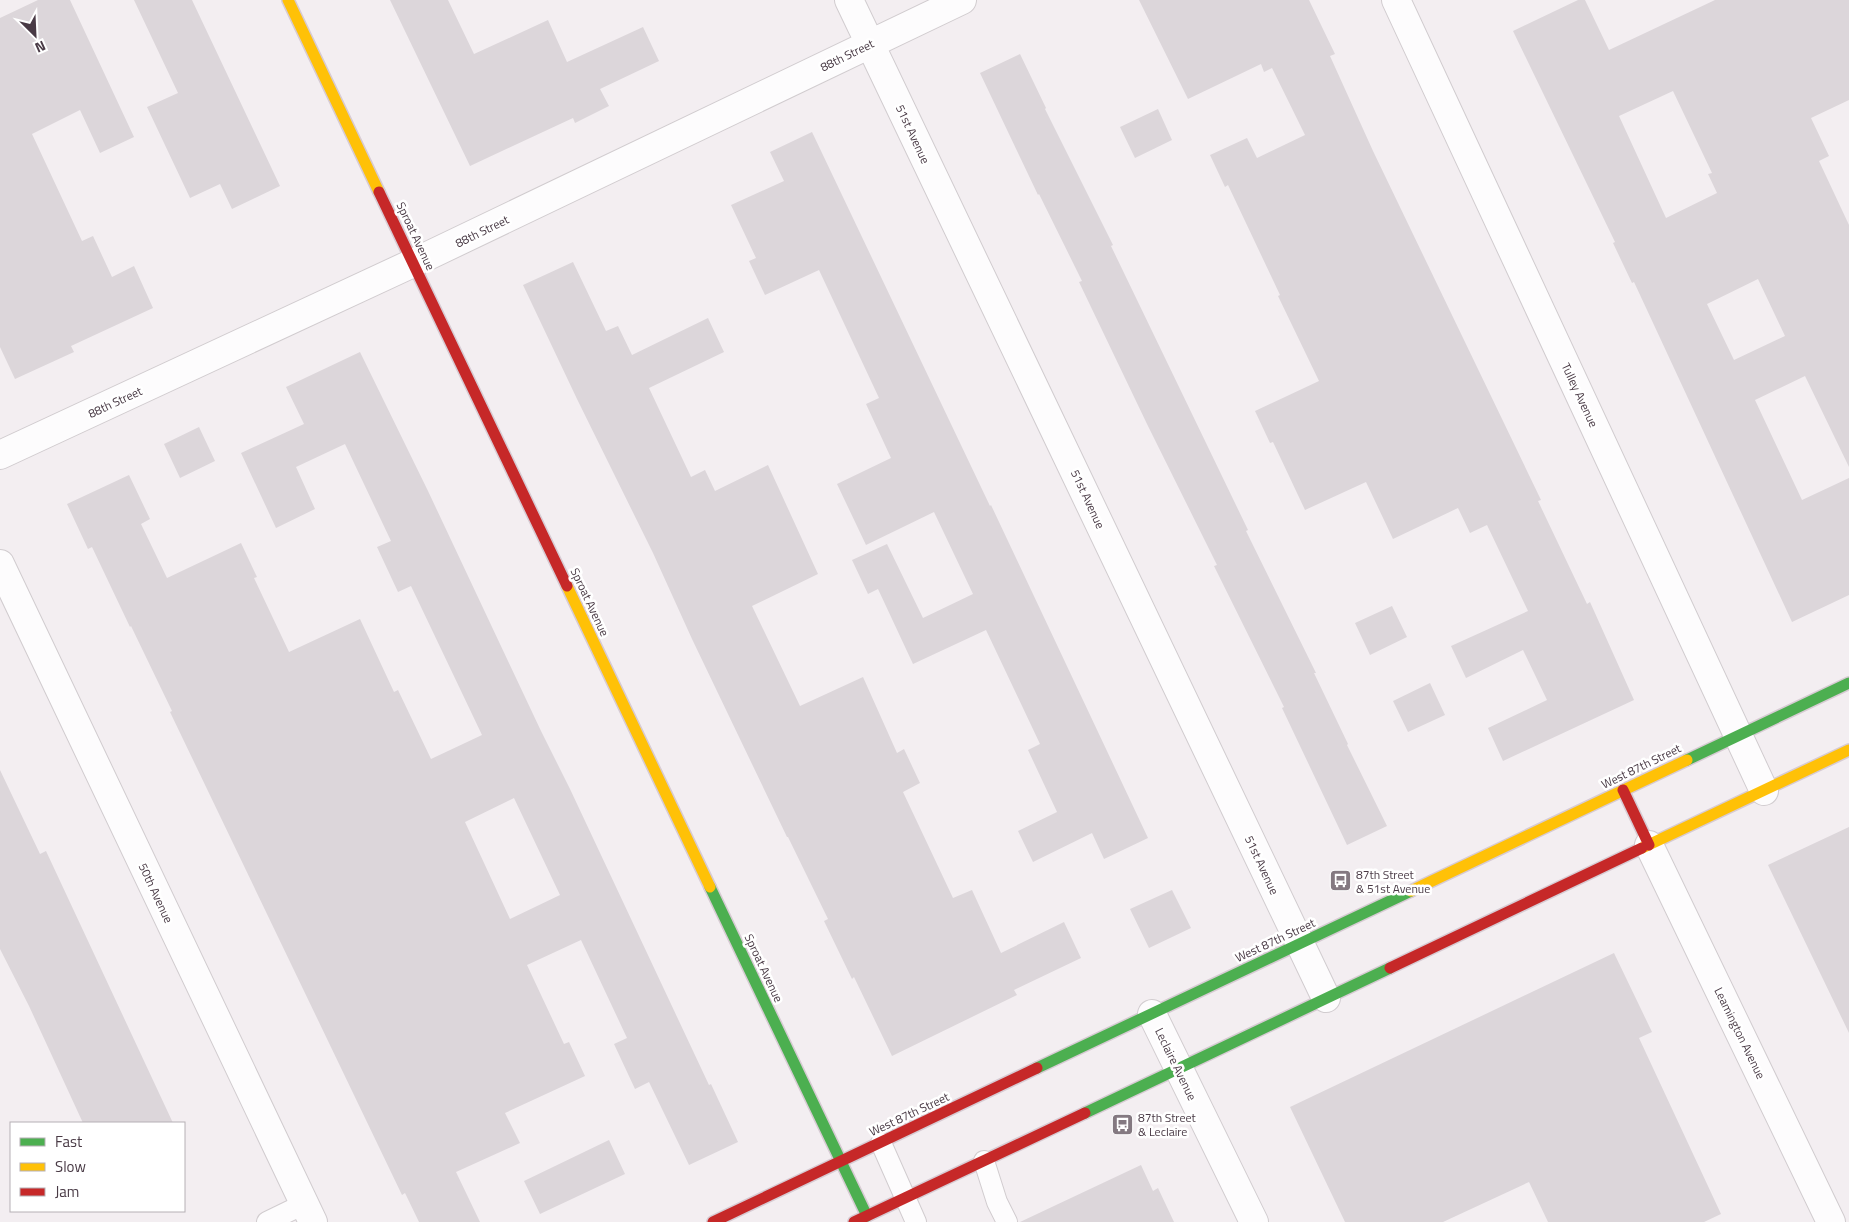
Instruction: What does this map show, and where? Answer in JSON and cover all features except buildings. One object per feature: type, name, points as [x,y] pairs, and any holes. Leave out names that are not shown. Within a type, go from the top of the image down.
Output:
[{"type":"main road","name":"Sproat Avenue","points":[[288,0],[866,1216]]},
{"type":"main road","name":"West 87th Street","points":[[713,1222],[1849,683]]},
{"type":"main road","points":[[854,1222],[1849,750]]},
{"type":"main road","points":[[1623,790],[1650,845]]},
{"type":"street","name":"51st Avenue","points":[[849,0],[1326,998]]},
{"type":"street","name":"88th Street","points":[[0,455],[413,264],[962,0]]},
{"type":"street","name":"Tulley Avenue","points":[[1396,0],[1764,790]]},
{"type":"street","name":"50th Avenue","points":[[0,564],[308,1213]]},
{"type":"street","name":"Leamington Avenue","points":[[1650,845],[1831,1222]]},
{"type":"street","name":"Leclaire Avenue","points":[[1152,1014],[1254,1222]]},
{"type":"lane","points":[[881,1142],[916,1222]]},
{"type":"lane","points":[[984,1161],[1007,1222]]},
{"type":"lane","points":[[267,1222],[308,1213]]},
{"type":"traffic: fast","points":[[1687,760],[1849,683]]},
{"type":"traffic: fast","points":[[710,887],[867,1216]]},
{"type":"traffic: fast","points":[[1037,1068],[1411,891]]},
{"type":"traffic: fast","points":[[1085,1113],[1390,968]]},
{"type":"traffic: slow","points":[[288,0],[379,192]]},
{"type":"traffic: slow","points":[[567,586],[710,887]]},
{"type":"traffic: slow","points":[[1642,848],[1849,750]]},
{"type":"traffic: slow","points":[[1411,891],[1687,760]]},
{"type":"traffic: jam","points":[[379,192],[567,586]]},
{"type":"traffic: jam","points":[[1623,790],[1649,845]]},
{"type":"traffic: jam","points":[[1390,968],[1642,848]]},
{"type":"traffic: jam","points":[[713,1222],[1037,1068]]},
{"type":"traffic: jam","points":[[854,1222],[1085,1113]]},
{"type":"place","name":"87th Street & 51st Avenue","points":[[1340,881]]},
{"type":"place","name":"87th Street & Leclaire","points":[[1122,1124]]}]
